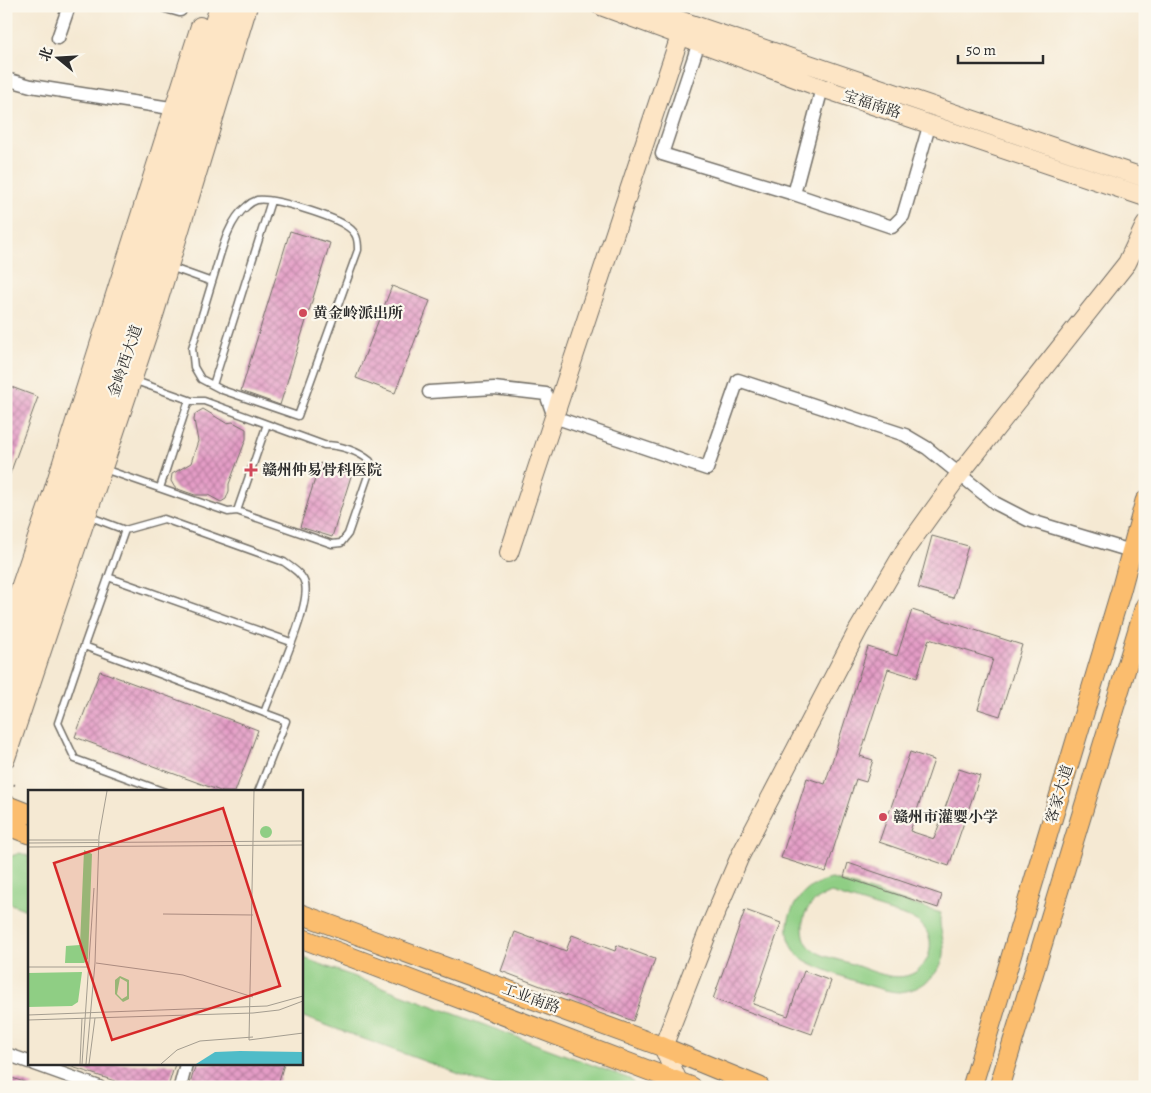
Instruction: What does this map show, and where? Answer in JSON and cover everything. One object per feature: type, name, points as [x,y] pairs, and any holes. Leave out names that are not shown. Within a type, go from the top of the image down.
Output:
[{"type":"main road","name":"客家大道","points":[[972,1087],[1145,501]]},
{"type":"main road","name":"客家大道","points":[[999,1087],[1145,606]]},
{"type":"main road","points":[[6,805],[28,814]]},
{"type":"main road","points":[[6,825],[28,834]]},
{"type":"main road","name":"工业南路","points":[[302,914],[664,1047],[760,1087]]},
{"type":"main road","name":"工业南路","points":[[302,938],[682,1085]]},
{"type":"street","points":[[58,38],[69,6]]},
{"type":"street","points":[[166,6],[180,10]]},
{"type":"street","points":[[6,629],[181,109],[206,6]]},
{"type":"street","name":"金岭西大道","points":[[6,672],[128,314],[181,109],[219,6]]},
{"type":"street","name":"金岭西大道","points":[[6,711],[140,317],[232,6]]},
{"type":"street","points":[[6,758],[169,267],[248,6]]},
{"type":"street","name":"宝福南路","points":[[601,6],[682,29],[1145,178]]},
{"type":"street","name":"宝福南路","points":[[638,6],[682,29],[699,42],[822,88],[1145,197]]},
{"type":"street","points":[[509,553],[682,29]]},
{"type":"street","points":[[699,42],[662,154],[794,194],[892,227],[903,216],[930,123]]},
{"type":"street","points":[[6,79],[31,86],[181,109]]},
{"type":"street","points":[[794,194],[822,88]]},
{"type":"street","points":[[682,1085],[664,1047],[711,924],[740,856],[858,630],[905,550],[959,475],[1127,262],[1145,225]]},
{"type":"street","points":[[554,417],[707,469],[738,380],[905,435],[927,448],[995,503],[1028,520],[1131,551]]},
{"type":"street","points":[[429,392],[494,388],[546,394],[554,417]]},
{"type":"street","points":[[6,1054],[28,1062]]},
{"type":"street","points":[[41,1066],[99,1087]]},
{"type":"street","points":[[180,1087],[185,1066]]},
{"type":"lane","points":[[257,200],[271,200],[330,216],[342,223],[358,237],[358,250],[298,416],[213,386],[201,379],[194,367],[192,348],[229,231],[246,206],[257,200]]},
{"type":"lane","points":[[213,386],[271,200]]},
{"type":"lane","points":[[169,267],[212,282]]},
{"type":"lane","points":[[103,469],[228,512],[237,511],[332,544],[341,543],[348,534],[371,468],[370,461],[362,454],[334,445],[324,445],[204,401],[189,400],[132,380]]},
{"type":"lane","points":[[160,488],[189,400]]},
{"type":"lane","points":[[237,511],[267,424]]},
{"type":"lane","points":[[87,516],[125,530],[164,519],[284,562],[298,572],[305,584],[305,605],[264,713]]},
{"type":"lane","points":[[125,530],[58,723],[75,758],[160,790]]},
{"type":"lane","points":[[108,577],[291,642]]},
{"type":"lane","points":[[84,646],[286,721],[259,790]]},
{"type":"path","points":[[6,782],[15,785]]},
{"type":"green space","points":[[20,853],[28,856],[28,911],[6,902],[6,858]]},
{"type":"green space","points":[[832,879],[941,913],[940,926],[944,954],[939,968],[927,981],[917,988],[899,992],[863,984],[816,966],[799,956],[791,945],[788,932],[789,920],[799,898],[809,889]],"holes":[[[831,893],[910,918],[925,929],[930,940],[930,947],[923,965],[907,976],[897,977],[878,973],[813,950],[806,942],[803,925],[805,914],[811,904]]]},
{"type":"green space","points":[[302,957],[630,1079],[636,1087],[495,1087],[302,1016]]},
{"type":"building","points":[[290,231],[330,243],[280,405],[241,391]]},
{"type":"building","points":[[392,286],[430,301],[395,393],[356,378]]},
{"type":"building","points":[[6,385],[38,397],[7,482],[6,482]]},
{"type":"building","points":[[203,409],[226,423],[233,422],[246,429],[246,439],[229,484],[229,491],[226,499],[221,502],[208,495],[195,495],[175,488],[171,481],[172,474],[191,463],[198,441],[194,420],[195,414]]},
{"type":"building","points":[[320,463],[352,473],[332,537],[300,527]]},
{"type":"building","points":[[932,536],[968,546],[953,598],[918,588]]},
{"type":"building","points":[[912,610],[1022,645],[1000,716],[978,709],[993,659],[929,639],[917,678],[888,669],[860,756],[873,760],[866,782],[856,779],[826,872],[781,858],[807,778],[825,784],[868,647],[897,656]]},
{"type":"building","points":[[100,671],[258,730],[236,790],[218,790],[75,737]]},
{"type":"building","points":[[910,752],[934,760],[910,831],[934,839],[959,769],[980,776],[949,866],[879,842]]},
{"type":"building","points":[[848,863],[942,895],[938,908],[844,877]]},
{"type":"building","points":[[745,910],[781,923],[753,1004],[788,1016],[804,971],[831,981],[812,1034],[713,999]]},
{"type":"building","points":[[515,932],[566,951],[572,935],[615,951],[617,945],[655,959],[633,1021],[501,971]]},
{"type":"building","points":[[69,1066],[174,1066],[168,1087],[133,1087]]},
{"type":"building","points":[[195,1066],[283,1066],[277,1087],[189,1087]]},
{"type":"building","points":[[6,1076],[33,1085],[33,1087],[6,1087]]},
{"type":"place","name":"黄金岭派出所","points":[[303,313]]},
{"type":"place","name":"赣州仲易骨科医院","points":[[251,470]]},
{"type":"place","name":"赣州市灌婴小学","points":[[883,817]]}]
